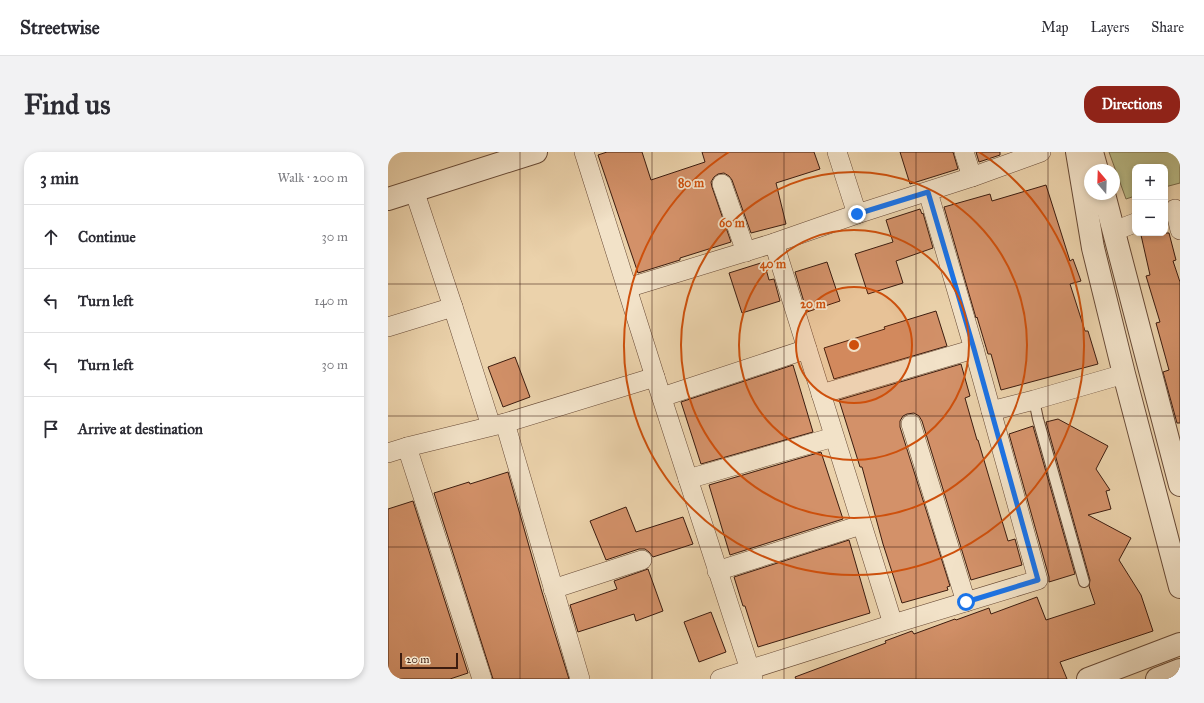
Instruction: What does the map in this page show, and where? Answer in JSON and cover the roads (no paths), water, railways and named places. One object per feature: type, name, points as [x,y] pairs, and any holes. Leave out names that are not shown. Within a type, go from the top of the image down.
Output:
[{"type":"street","points":[[389,196],[414,190],[514,155],[536,152]]},
{"type":"street","points":[[584,152],[751,674]]},
{"type":"street","points":[[837,152],[857,214]]},
{"type":"street","points":[[964,152],[972,177]]},
{"type":"street","points":[[627,288],[774,243],[857,214],[928,192],[1041,152]]},
{"type":"street","points":[[1076,152],[1093,248],[1124,374],[1180,586]]},
{"type":"street","points":[[1092,152],[1095,164]]},
{"type":"street","points":[[722,184],[746,252]]},
{"type":"street","points":[[414,190],[453,307],[498,424],[553,589],[580,679]]},
{"type":"street","points":[[720,679],[751,674],[893,624],[1038,580],[974,349],[928,192]]},
{"type":"street","points":[[1106,200],[1180,485]]},
{"type":"street","points":[[1173,210],[1180,230]]},
{"type":"street","points":[[1114,231],[1132,224]]},
{"type":"street","points":[[774,243],[893,624]]},
{"type":"street","points":[[388,327],[453,307]]},
{"type":"street","points":[[662,397],[807,349]]},
{"type":"street","points":[[821,394],[974,349]]},
{"type":"street","points":[[991,411],[1124,374]]},
{"type":"street","points":[[388,453],[498,424],[655,377]]},
{"type":"street","points":[[911,424],[966,602]]},
{"type":"street","points":[[688,479],[834,436]]},
{"type":"street","points":[[407,447],[482,679]]},
{"type":"street","points":[[718,571],[862,525]]},
{"type":"street","points":[[553,589],[642,560]]},
{"type":"street","points":[[1088,679],[1180,644]]},
{"type":"street","points":[[1157,679],[1180,670]]},
{"type":"lane","points":[[1034,400],[1084,582]]}]
